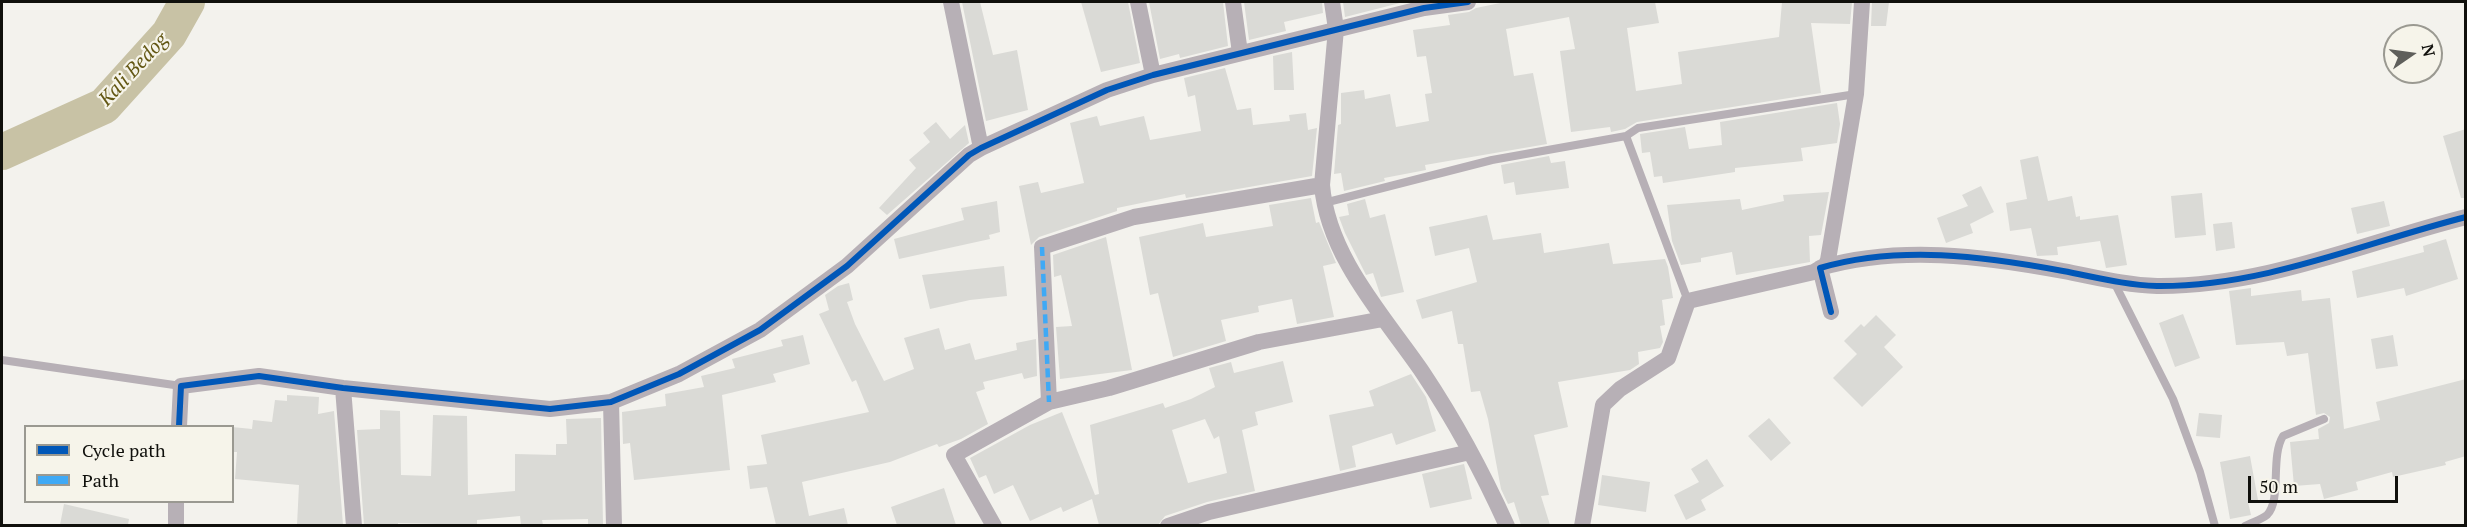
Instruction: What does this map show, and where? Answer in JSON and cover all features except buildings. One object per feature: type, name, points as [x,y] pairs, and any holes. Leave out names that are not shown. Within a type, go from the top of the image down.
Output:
[{"type":"street","points":[[951,2],[981,148]]},
{"type":"street","points":[[1138,2],[1153,75]]},
{"type":"street","points":[[1233,2],[1240,53]]},
{"type":"street","points":[[1332,2],[1336,30],[1322,185],[1324,202],[1344,253],[1383,319],[1422,372],[1470,452],[1507,525]]},
{"type":"street","points":[[179,425],[181,386],[260,376],[343,388],[550,409],[611,402],[679,374],[760,330],[847,266],[969,155],[981,148],[1107,90],[1153,75],[1336,30],[1424,5],[1468,2]]},
{"type":"street","points":[[1820,268],[1828,260],[1856,94],[1862,2]]},
{"type":"street","points":[[1049,402],[1042,247],[1134,217],[1322,185]]},
{"type":"street","points":[[1582,525],[1603,405],[1620,389],[1668,358],[1688,301],[1863,257],[1968,255],[2065,271],[2115,284],[2158,286],[2236,279],[2287,270],[2466,218]]},
{"type":"street","points":[[1820,268],[1831,312]]},
{"type":"street","points":[[994,525],[954,455],[1049,402],[1109,388],[1259,342],[1383,319]]},
{"type":"street","points":[[343,388],[354,525]]},
{"type":"street","points":[[611,402],[614,525]]},
{"type":"street","points":[[1168,525],[1209,512],[1470,452]]},
{"type":"street","points":[[176,525],[177,503]]},
{"type":"lane","points":[[1324,202],[1492,160],[1626,136],[1638,128],[1856,94]]},
{"type":"lane","points":[[1626,136],[1688,301]]},
{"type":"lane","points":[[2115,284],[2173,399],[2200,472],[2215,525]]},
{"type":"lane","points":[[2,360],[181,386]]},
{"type":"lane","points":[[2245,525],[2262,518],[2270,510],[2278,444],[2283,436],[2324,418]]},
{"type":"waterway","name":"Kali Bedog","points":[[2,152],[104,106],[169,34],[187,2]]},
{"type":"marked path","points":[[1042,247],[1049,402]]},
{"type":"cycle path","points":[[179,425],[181,386],[259,376],[343,388],[550,409],[611,402],[679,374],[760,330],[847,266],[969,155],[981,148],[1107,90],[1153,75],[1424,8],[1468,2]]},
{"type":"cycle path","points":[[1831,312],[1820,268],[1850,261],[1911,255],[1972,257],[2133,284],[2157,286],[2197,284],[2236,279],[2313,262],[2466,217]]}]
